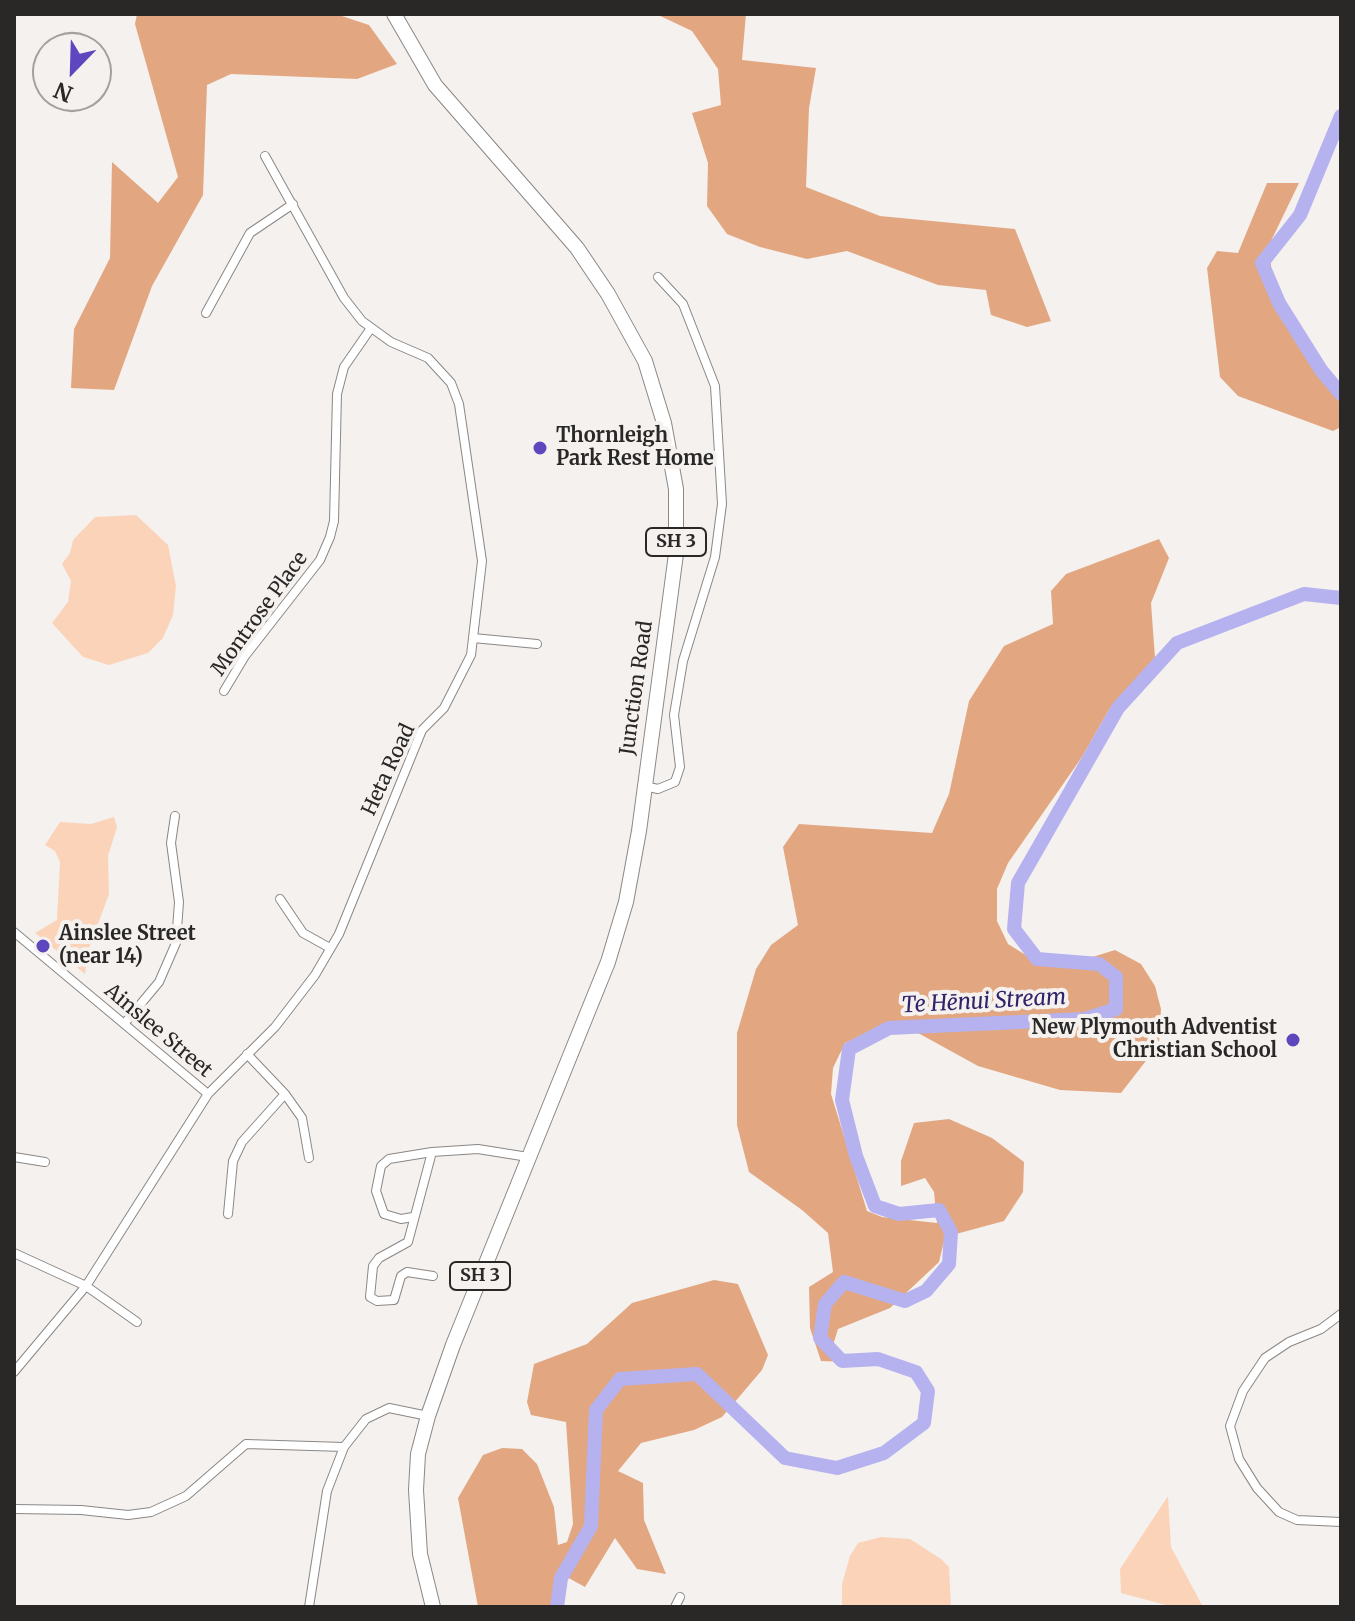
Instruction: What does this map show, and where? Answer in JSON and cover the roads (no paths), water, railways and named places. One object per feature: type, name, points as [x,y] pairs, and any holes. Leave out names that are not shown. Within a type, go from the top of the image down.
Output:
[{"type":"highway","name":"Junction Road","points":[[394,14],[435,85],[577,248],[645,361],[664,423],[676,489],[676,554],[626,902],[608,962],[528,1157],[428,1416]]},
{"type":"highway","name":"SH 3","points":[[428,1416],[418,1454],[416,1490],[420,1554],[433,1607]]},
{"type":"street","name":"Heta Road","points":[[14,1372],[86,1286],[208,1094],[296,1002],[330,948],[404,766],[422,730],[444,708],[458,687],[471,655],[482,561],[459,404],[451,383],[428,358],[391,342],[371,328],[344,298],[265,156]]},
{"type":"street","points":[[206,313],[250,233],[293,204]]},
{"type":"street","points":[[644,786],[658,789],[675,782],[680,767],[674,715],[683,661],[715,557],[722,504],[715,386],[683,304],[658,277]]},
{"type":"street","name":"Montrose Place","points":[[224,691],[245,656],[320,560],[330,537],[334,521],[337,394],[344,367],[371,328]]},
{"type":"street","points":[[473,638],[537,644]]},
{"type":"street","points":[[124,1024],[159,982],[176,943],[179,902],[171,843],[175,816]]},
{"type":"street","points":[[280,899],[303,933],[330,948]]},
{"type":"street","name":"Ainslee Street","points":[[14,932],[208,1094]]},
{"type":"street","points":[[247,1054],[285,1094],[302,1118],[309,1158]]},
{"type":"street","points":[[228,1214],[233,1161],[242,1142],[285,1094]]},
{"type":"street","points":[[413,1217],[401,1219],[384,1214],[376,1191],[381,1166],[389,1159],[478,1149],[528,1157]]},
{"type":"street","points":[[432,1152],[408,1242],[379,1258],[373,1266],[370,1297],[389,1303],[394,1300],[401,1276],[407,1272],[433,1276]]},
{"type":"street","points":[[14,1157],[45,1162]]},
{"type":"street","points":[[14,1253],[86,1286],[137,1322]]},
{"type":"street","points":[[1341,1314],[1321,1329],[1289,1342],[1265,1358],[1243,1391],[1230,1426],[1239,1459],[1279,1512],[1297,1520],[1341,1522]]},
{"type":"street","points":[[309,1607],[327,1491],[344,1447],[366,1419],[389,1408],[428,1416]]},
{"type":"street","points":[[14,1509],[81,1510],[128,1515],[151,1512],[186,1496],[246,1444],[344,1447]]},
{"type":"street","points":[[675,1607],[680,1597]]},
{"type":"waterway","name":"Te Hēnui Stream","points":[[1341,116],[1300,215],[1262,263],[1279,303],[1321,370],[1341,394]]},
{"type":"waterway","name":"Te Hēnui Stream","points":[[557,1607],[561,1578],[591,1526],[596,1410],[620,1379],[697,1374],[785,1458],[837,1468],[884,1453],[924,1423],[928,1391],[916,1372],[878,1359],[842,1361],[820,1338],[825,1304],[844,1282],[905,1301],[926,1291],[949,1264],[951,1232],[939,1210],[899,1214],[875,1206],[856,1156],[842,1100],[849,1049],[889,1028],[1085,1019],[1116,1009],[1116,977],[1099,964],[1037,959],[1014,929],[1018,883],[1118,708],[1177,643],[1304,594],[1341,598]]},
{"type":"place","name":"Thornleigh Park Rest Home","points":[[540,448]]},
{"type":"place","name":"Ainslee Street (near 14)","points":[[43,946]]},
{"type":"place","name":"New Plymouth Adventist Christian School","points":[[1293,1040]]}]
